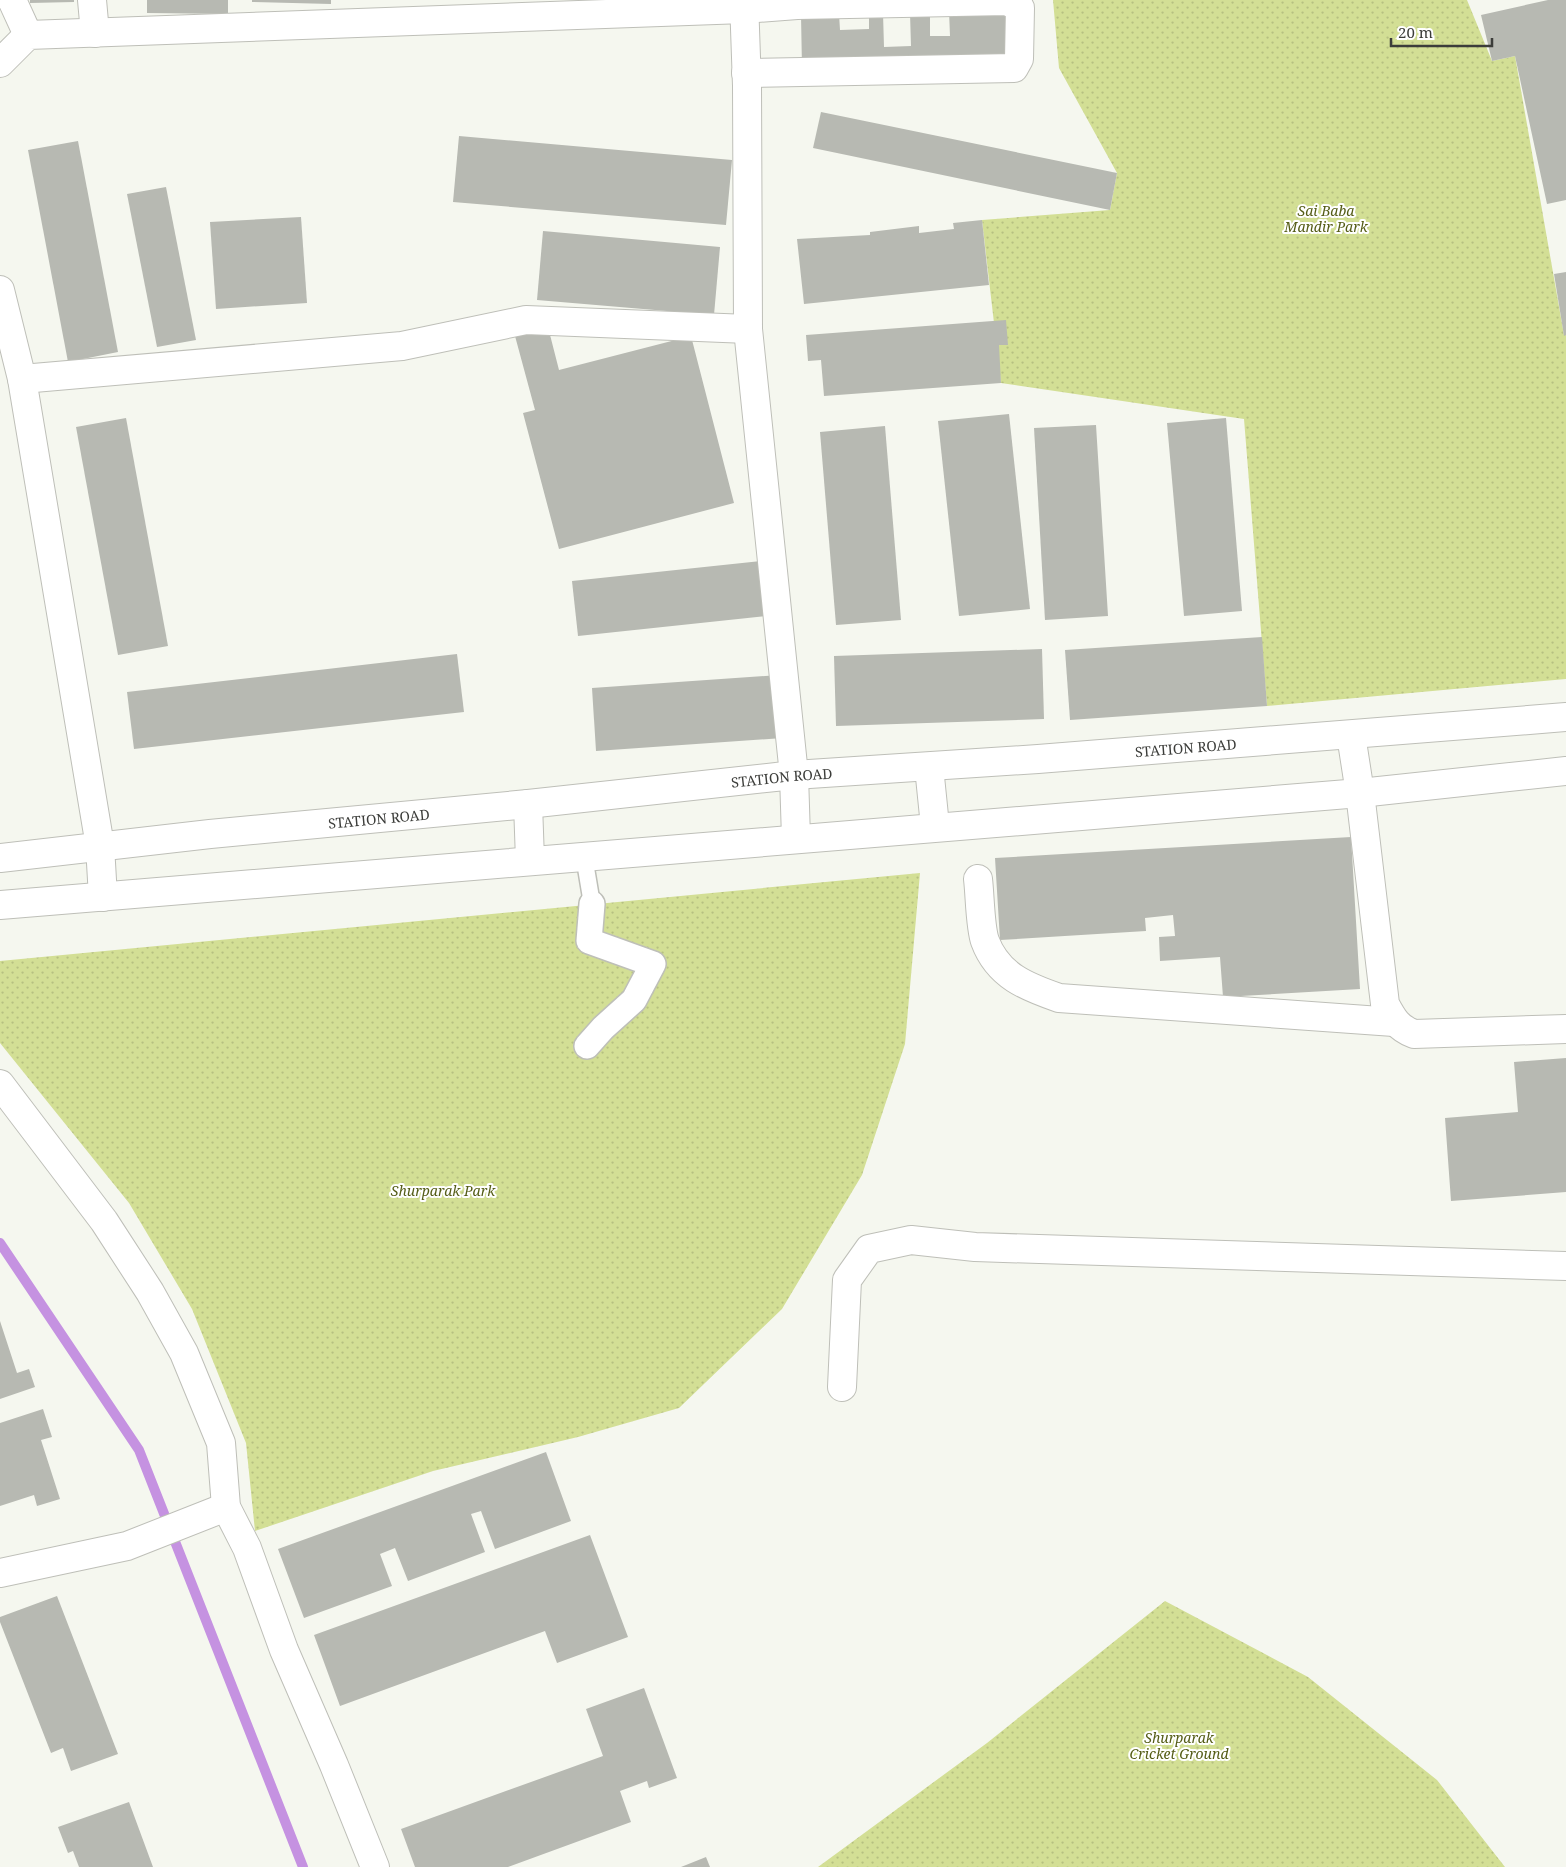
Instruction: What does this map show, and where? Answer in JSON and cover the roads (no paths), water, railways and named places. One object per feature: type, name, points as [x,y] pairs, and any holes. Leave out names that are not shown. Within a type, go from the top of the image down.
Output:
[{"type":"street","points":[[12,0],[28,35]]},
{"type":"street","points":[[92,0],[95,33]]},
{"type":"street","points":[[0,63],[28,35],[95,33],[429,10],[1007,1],[1020,8],[1019,59],[1014,68],[746,73]]},
{"type":"street","points":[[744,5],[748,329],[794,775],[796,838]]},
{"type":"street","points":[[0,290],[22,379],[100,846],[103,897]]},
{"type":"street","points":[[22,379],[402,346],[526,320],[748,329]]},
{"type":"street","name":"STATION ROAD","points":[[0,858],[100,846],[528,804],[794,775],[929,767],[1566,717]]},
{"type":"street","points":[[1351,735],[1360,793],[1385,1004],[1394,1022],[1404,1030],[1414,1034],[1566,1029]]},
{"type":"street","points":[[929,767],[935,826]]},
{"type":"street","points":[[0,905],[935,826],[1360,793],[1566,771]]},
{"type":"street","points":[[528,804],[530,860]]},
{"type":"street","points":[[978,879],[984,940],[999,965],[1024,986],[1059,998],[1394,1022]]},
{"type":"street","points":[[587,1046],[603,1028],[634,1000],[653,964],[588,941],[592,904]]},
{"type":"street","points":[[0,1084],[104,1221],[150,1292],[184,1353],[221,1443],[219,1510],[247,1548],[284,1650],[376,1867]]},
{"type":"street","points":[[842,1387],[847,1280],[869,1248],[911,1240],[975,1247],[1566,1266]]},
{"type":"street","points":[[0,1573],[127,1546],[219,1510]]},
{"type":"lane","points":[[584,856],[592,904]]},
{"type":"waterway","points":[[0,1243],[139,1450],[303,1867]]},
{"type":"park label","name":"Sai Baba Mandir Park","points":[[1326,218]]},
{"type":"park label","name":"Shurparak Park","points":[[443,1190]]},
{"type":"park label","name":"Shurparak Cricket Ground","points":[[1179,1745]]}]
